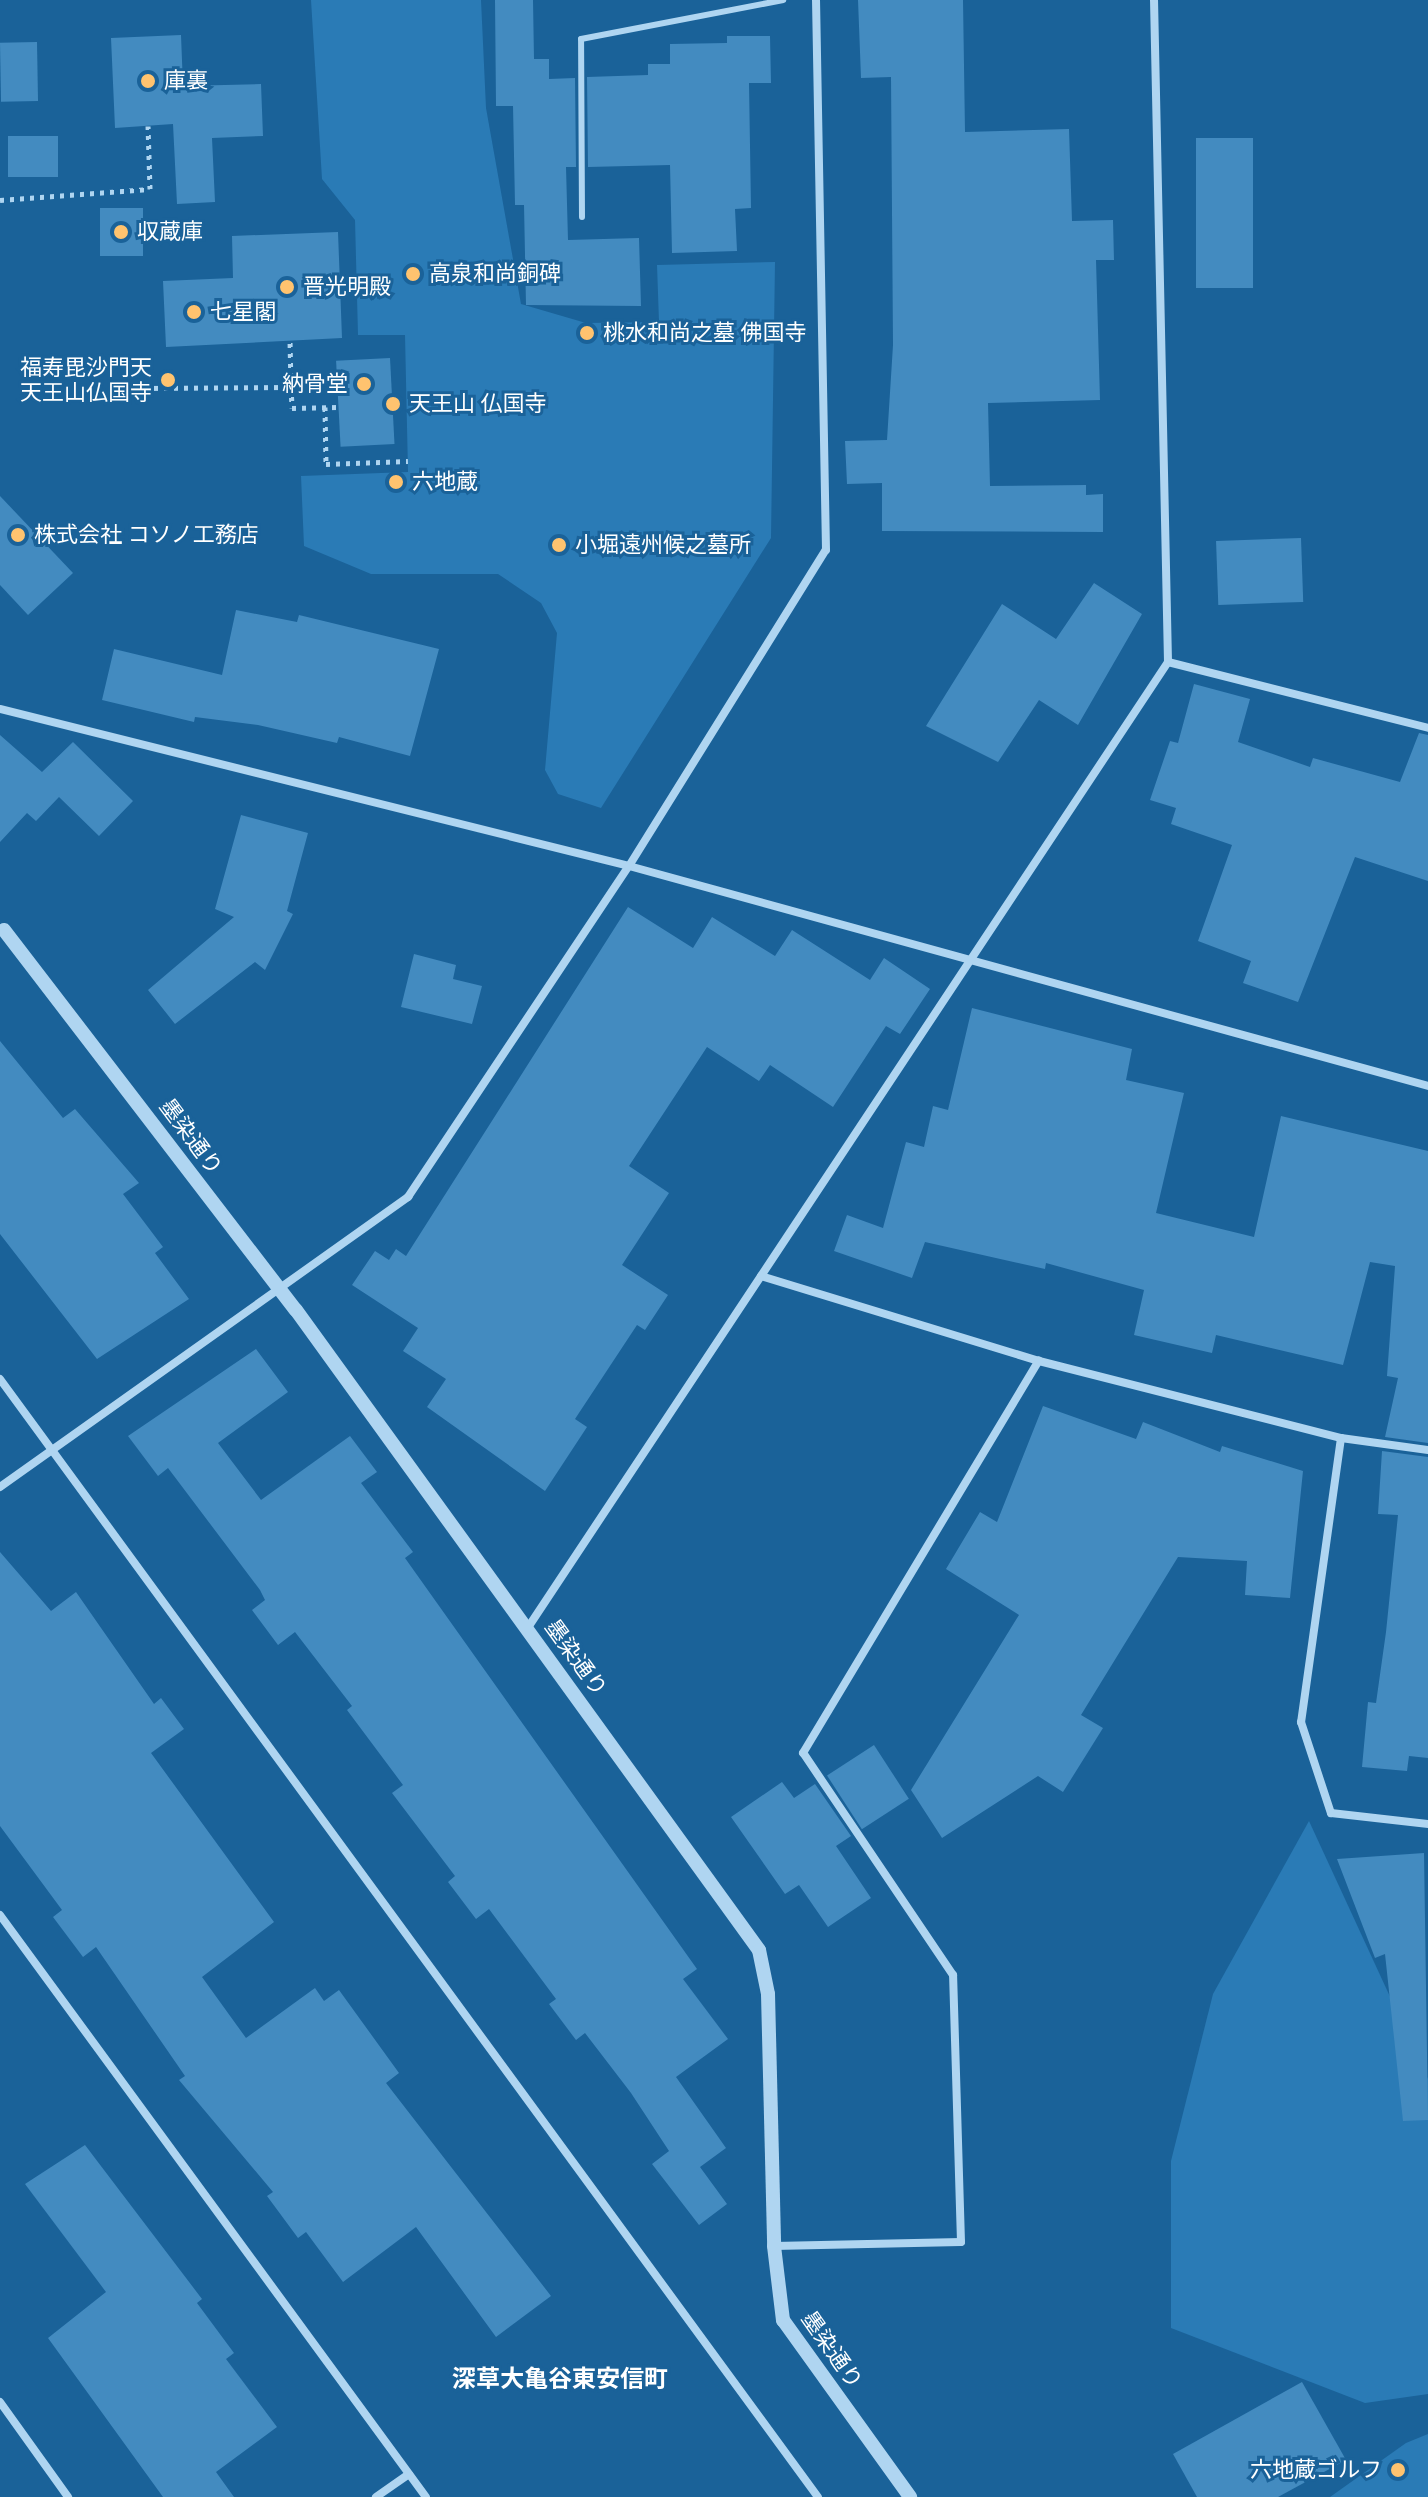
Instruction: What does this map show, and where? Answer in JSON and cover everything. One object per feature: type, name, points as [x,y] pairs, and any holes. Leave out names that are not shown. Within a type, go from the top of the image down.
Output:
[{"type":"street","points":[[0,1487],[282,1291],[408,1197],[629,866],[826,550],[816,0]]},
{"type":"street","points":[[527,1629],[1168,662],[1154,0]]},
{"type":"street","points":[[1168,662],[1428,728]]},
{"type":"street","points":[[0,709],[629,866],[1428,1086]]},
{"type":"street","name":"墨染通り","points":[[2,927],[282,1291],[759,1950],[768,1994],[774,2246],[783,2320],[910,2497]]},
{"type":"street","points":[[761,1276],[1039,1361],[1341,1438],[1428,1450]]},
{"type":"street","points":[[774,2246],[961,2242],[953,1975],[803,1753],[1039,1361]]},
{"type":"street","points":[[0,1379],[818,2497]]},
{"type":"street","points":[[1341,1438],[1301,1722],[1331,1813],[1428,1824]]},
{"type":"street","points":[[0,1915],[426,2497]]},
{"type":"street","points":[[0,2402],[68,2497]]},
{"type":"street","points":[[376,2497],[409,2474]]},
{"type":"lane","points":[[582,217],[581,39],[783,0]]},
{"type":"path","points":[[0,200],[150,189],[148,126]]},
{"type":"path","points":[[290,341],[292,408],[338,407]]},
{"type":"path","points":[[144,388],[291,387]]},
{"type":"path","points":[[325,407],[326,464],[408,461]]},
{"type":"shaded area","points":[[311,0],[481,0],[486,108],[521,304],[586,323],[659,322],[657,265],[775,262],[771,538],[601,808],[558,794],[545,770],[557,633],[541,603],[498,574],[371,574],[304,546],[301,476],[408,472],[405,335],[358,335],[355,220],[322,179]]},
{"type":"shaded area","points":[[1309,1821],[1428,2079],[1428,2394],[1365,2403],[1171,2328],[1171,2161],[1213,1994]]},
{"type":"shaded area","name":"六地蔵ゴルフ","points":[[1428,2434],[1428,2497],[1330,2497],[1406,2443]]},
{"type":"building","points":[[495,0],[533,0],[534,59],[549,59],[549,79],[575,78],[576,167],[566,167],[568,240],[639,238],[641,306],[526,305],[524,205],[515,205],[513,106],[496,106]]},
{"type":"building","points":[[858,0],[963,0],[965,132],[1069,129],[1072,221],[1113,220],[1114,260],[1096,260],[1100,400],[988,403],[990,486],[1086,485],[1086,495],[1103,494],[1103,532],[882,531],[882,483],[847,484],[845,441],[887,440],[893,345],[891,77],[861,78]]},
{"type":"building","points":[[181,35],[183,86],[261,84],[263,136],[212,138],[215,202],[177,204],[173,124],[115,128],[111,38]]},
{"type":"building","points":[[727,36],[770,36],[771,83],[749,83],[751,208],[735,209],[737,251],[672,253],[670,165],[588,167],[587,77],[648,75],[648,64],[670,64],[670,44],[727,43]]},
{"type":"building","points":[[37,42],[38,101],[1,102],[0,43]]},
{"type":"building","points":[[8,136],[58,136],[58,177],[8,177]]},
{"type":"building","points":[[1196,138],[1253,138],[1253,288],[1196,288]]},
{"type":"building","name":"収蔵庫","points":[[100,208],[143,208],[143,256],[100,256]]},
{"type":"building","name":"晋光明殿","points":[[338,232],[342,338],[166,347],[163,281],[233,278],[232,236]]},
{"type":"building","name":"納骨堂","points":[[390,358],[395,444],[341,447],[336,361]]},
{"type":"building","name":"株式会社 コソノ工務店","points":[[0,496],[73,573],[28,615],[0,585]]},
{"type":"building","points":[[1301,538],[1303,602],[1218,605],[1216,541]]},
{"type":"building","points":[[1094,583],[1142,614],[1078,725],[1039,700],[998,762],[926,726],[1002,604],[1056,639]]},
{"type":"building","points":[[236,610],[297,622],[299,615],[439,649],[410,756],[339,737],[337,743],[258,725],[195,717],[194,722],[102,700],[114,649],[222,675]]},
{"type":"building","points":[[1194,684],[1250,699],[1238,742],[1310,767],[1313,758],[1400,782],[1419,733],[1428,735],[1428,881],[1355,857],[1298,1002],[1243,983],[1251,961],[1198,941],[1232,845],[1171,824],[1176,808],[1150,800],[1170,741],[1178,743]]},
{"type":"building","points":[[0,735],[42,772],[73,742],[133,801],[99,836],[59,797],[36,821],[27,813],[0,842]]},
{"type":"building","points":[[241,815],[308,833],[287,911],[293,914],[265,970],[255,962],[175,1024],[148,990],[234,917],[215,909]]},
{"type":"building","points":[[628,907],[693,948],[712,917],[775,956],[792,930],[870,980],[884,958],[930,989],[900,1034],[886,1026],[833,1107],[770,1065],[759,1081],[707,1047],[629,1166],[669,1193],[622,1265],[668,1295],[645,1330],[637,1325],[575,1419],[587,1427],[545,1491],[427,1407],[446,1379],[403,1351],[418,1328],[352,1285],[375,1251],[389,1260],[396,1249],[406,1256]]},
{"type":"building","points":[[414,954],[456,965],[453,979],[482,986],[472,1024],[401,1007]]},
{"type":"building","points":[[972,1008],[1132,1049],[1126,1080],[1184,1093],[1156,1213],[1254,1237],[1281,1116],[1428,1151],[1428,1443],[1385,1437],[1398,1378],[1387,1376],[1395,1266],[1370,1262],[1343,1365],[1216,1335],[1212,1353],[1134,1335],[1144,1290],[1046,1263],[1045,1269],[925,1242],[912,1278],[834,1251],[847,1215],[883,1228],[906,1142],[924,1147],[933,1106],[948,1110]]},
{"type":"building","points":[[0,1041],[63,1118],[75,1109],[139,1183],[123,1194],[163,1247],[155,1253],[189,1299],[97,1359],[0,1234]]},
{"type":"building","points":[[256,1349],[288,1392],[218,1443],[261,1500],[350,1436],[377,1472],[361,1483],[413,1552],[405,1558],[697,1969],[683,1979],[728,2039],[676,2077],[726,2148],[700,2167],[727,2204],[699,2225],[652,2164],[669,2151],[631,2093],[585,2033],[576,2040],[549,2004],[556,1999],[489,1909],[476,1919],[448,1882],[455,1876],[392,1793],[403,1785],[347,1710],[352,1706],[295,1632],[278,1645],[252,1610],[265,1600],[260,1590],[168,1468],[158,1476],[128,1436]]},
{"type":"building","points":[[1043,1406],[1136,1439],[1143,1422],[1220,1452],[1222,1446],[1303,1471],[1290,1598],[1245,1595],[1247,1561],[1178,1557],[1081,1715],[1103,1728],[1063,1792],[1038,1776],[942,1838],[911,1790],[1019,1615],[946,1569],[980,1512],[997,1522]]},
{"type":"building","points":[[1382,1451],[1428,1457],[1428,1758],[1409,1756],[1407,1771],[1362,1767],[1368,1702],[1376,1703],[1398,1515],[1378,1514]]},
{"type":"building","points":[[0,1552],[51,1611],[76,1592],[154,1704],[161,1698],[184,1729],[151,1753],[274,1922],[202,1977],[246,2038],[315,1988],[324,2001],[339,1990],[399,2073],[386,2083],[551,2296],[496,2337],[416,2227],[343,2282],[306,2232],[298,2238],[267,2196],[273,2192],[179,2080],[185,2076],[96,1947],[83,1957],[53,1917],[62,1910],[0,1826]]},
{"type":"building","points":[[874,1745],[909,1799],[862,1829],[827,1775]]},
{"type":"building","points":[[782,1782],[794,1798],[815,1784],[851,1836],[836,1846],[871,1898],[828,1927],[799,1885],[785,1894],[731,1817]]},
{"type":"building","points":[[1424,1853],[1428,2120],[1403,2121],[1385,1954],[1375,1958],[1337,1859]]},
{"type":"building","points":[[85,2145],[202,2299],[197,2303],[234,2353],[226,2359],[277,2427],[216,2472],[234,2497],[163,2497],[48,2338],[106,2292],[25,2184]]},
{"type":"building","points":[[1302,2382],[1346,2460],[1278,2497],[1197,2497],[1173,2454]]},
{"type":"place","name":"庫裏","points":[[148,81]]},
{"type":"place","name":"収蔵庫","points":[[121,232]]},
{"type":"place","name":"高泉和尚銅碑","points":[[413,274]]},
{"type":"place","name":"晋光明殿","points":[[287,287]]},
{"type":"place","name":"七星閣","points":[[194,312]]},
{"type":"place","name":"桃水和尚之墓 佛国寺","points":[[587,333]]},
{"type":"place","name":"福寿毘沙門天 天王山仏国寺","points":[[168,380]]},
{"type":"place","name":"納骨堂","points":[[364,384]]},
{"type":"place","name":"天王山 仏国寺","points":[[393,404]]},
{"type":"place","name":"六地蔵","points":[[396,482]]},
{"type":"place","name":"株式会社 コソノ工務店","points":[[18,535]]},
{"type":"place","name":"小堀遠州候之墓所","points":[[559,545]]},
{"type":"place","name":"六地蔵ゴルフ","points":[[1398,2470]]},
{"type":"district","name":"深草大亀谷東安信町","points":[[560,2380]]}]
